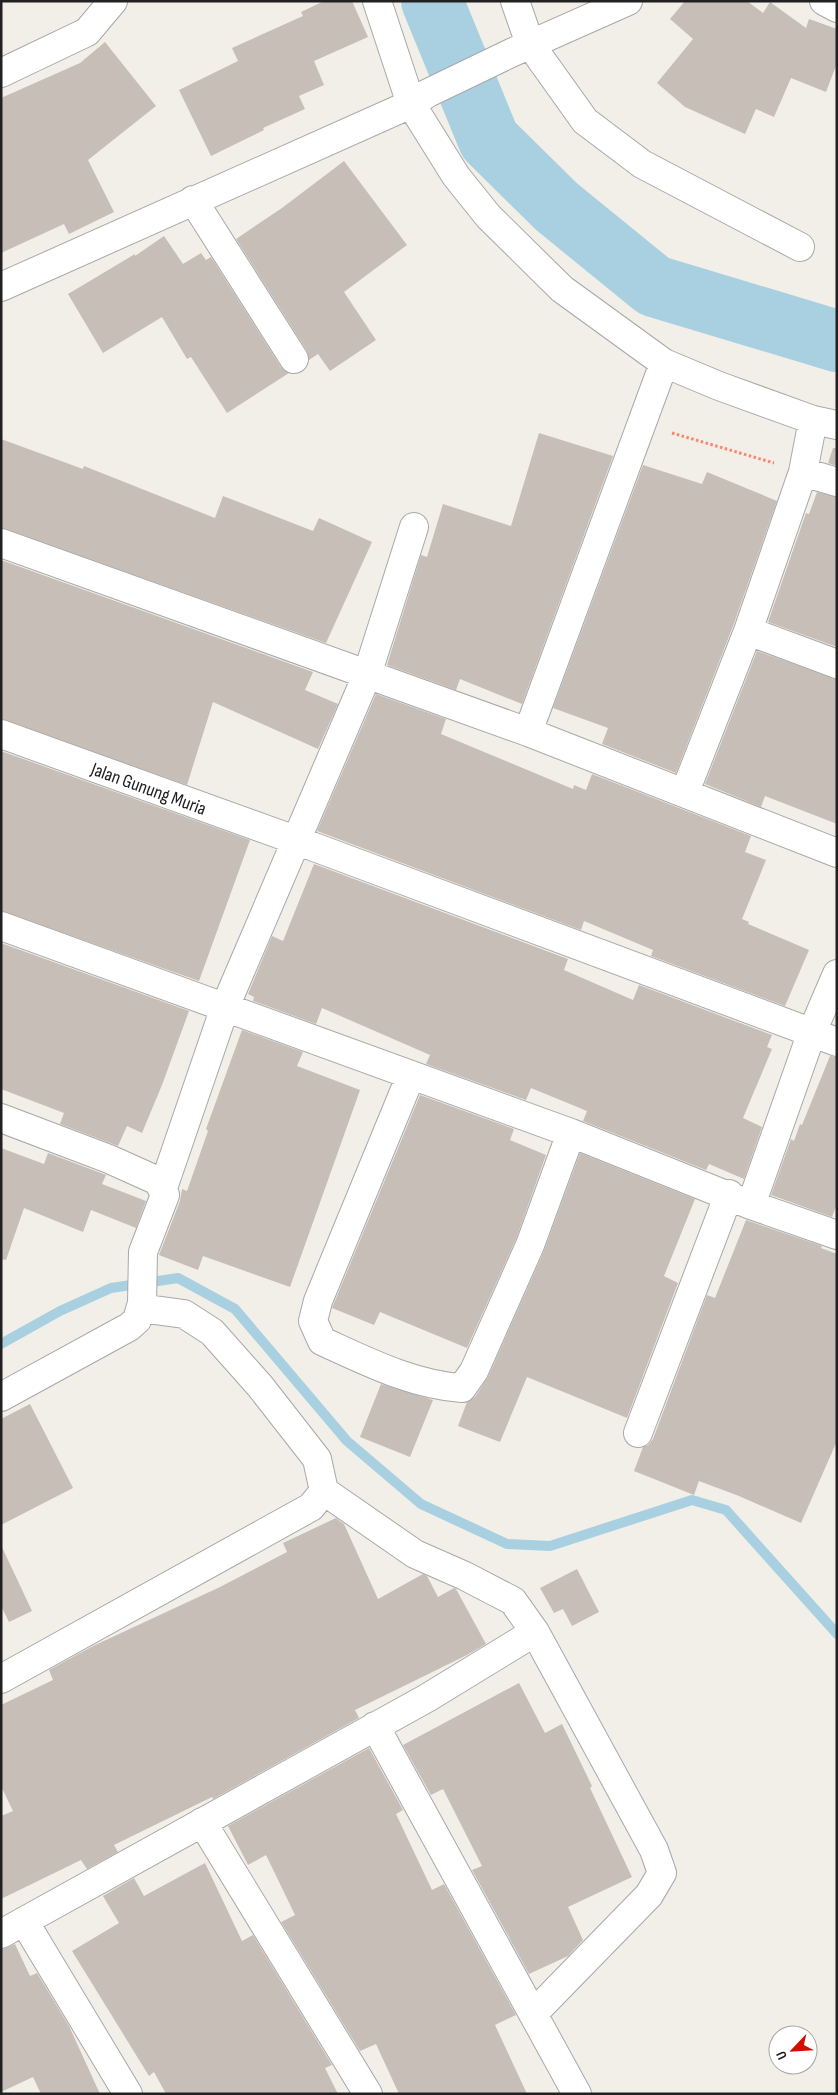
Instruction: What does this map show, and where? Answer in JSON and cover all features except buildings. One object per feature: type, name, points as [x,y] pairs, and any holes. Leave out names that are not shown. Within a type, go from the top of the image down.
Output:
[{"type":"street","points":[[1,73],[87,32],[113,1]]},
{"type":"street","points":[[377,1],[419,98],[456,176],[488,216],[562,288],[664,363],[719,386],[825,422],[803,472],[748,631],[685,792]]},
{"type":"street","points":[[515,1],[521,48],[585,121],[642,164],[800,247]]},
{"type":"street","points":[[1,287],[419,98],[521,48],[628,1]]},
{"type":"street","points":[[824,1],[837,8]]},
{"type":"street","points":[[193,200],[294,359]]},
{"type":"street","points":[[528,732],[664,363]]},
{"type":"street","points":[[803,472],[837,482]]},
{"type":"street","points":[[163,1188],[226,1007],[367,675],[414,527]]},
{"type":"street","points":[[1,543],[528,732],[837,853]]},
{"type":"street","points":[[748,631],[837,664]]},
{"type":"street","name":"Jalan Gunung Muria","points":[[1,734],[298,841],[825,1037]]},
{"type":"street","points":[[1,926],[570,1133],[837,1235]]},
{"type":"street","points":[[638,1433],[740,1199],[825,1037],[837,974]]},
{"type":"street","points":[[411,1075],[318,1301],[313,1321],[322,1341],[378,1366],[441,1387],[462,1388],[474,1371],[530,1245],[570,1133]]},
{"type":"street","points":[[1,1118],[109,1159],[158,1181],[165,1194],[143,1252],[142,1298],[137,1320],[129,1327],[1,1397]]},
{"type":"street","points":[[142,1298],[147,1309],[184,1314],[212,1332],[260,1386],[317,1459],[324,1491],[415,1554],[465,1576],[513,1601],[535,1632],[654,1850],[662,1873],[649,1894],[533,2014]]},
{"type":"street","points":[[1,1679],[311,1507],[324,1491]]},
{"type":"street","points":[[1,1934],[427,1698],[535,1632]]},
{"type":"street","points":[[375,1726],[577,2094]]},
{"type":"street","points":[[202,1822],[368,2094]]},
{"type":"street","points":[[24,1921],[128,2094]]},
{"type":"path","points":[[642,424],[803,472]]},
{"type":"waterway","points":[[432,1],[489,140],[557,207],[654,286],[837,341]]},
{"type":"waterway","points":[[1,1344],[60,1311],[111,1288],[178,1278],[235,1309],[347,1441],[421,1504],[507,1544],[550,1546],[692,1500],[726,1510],[837,1634]]}]
